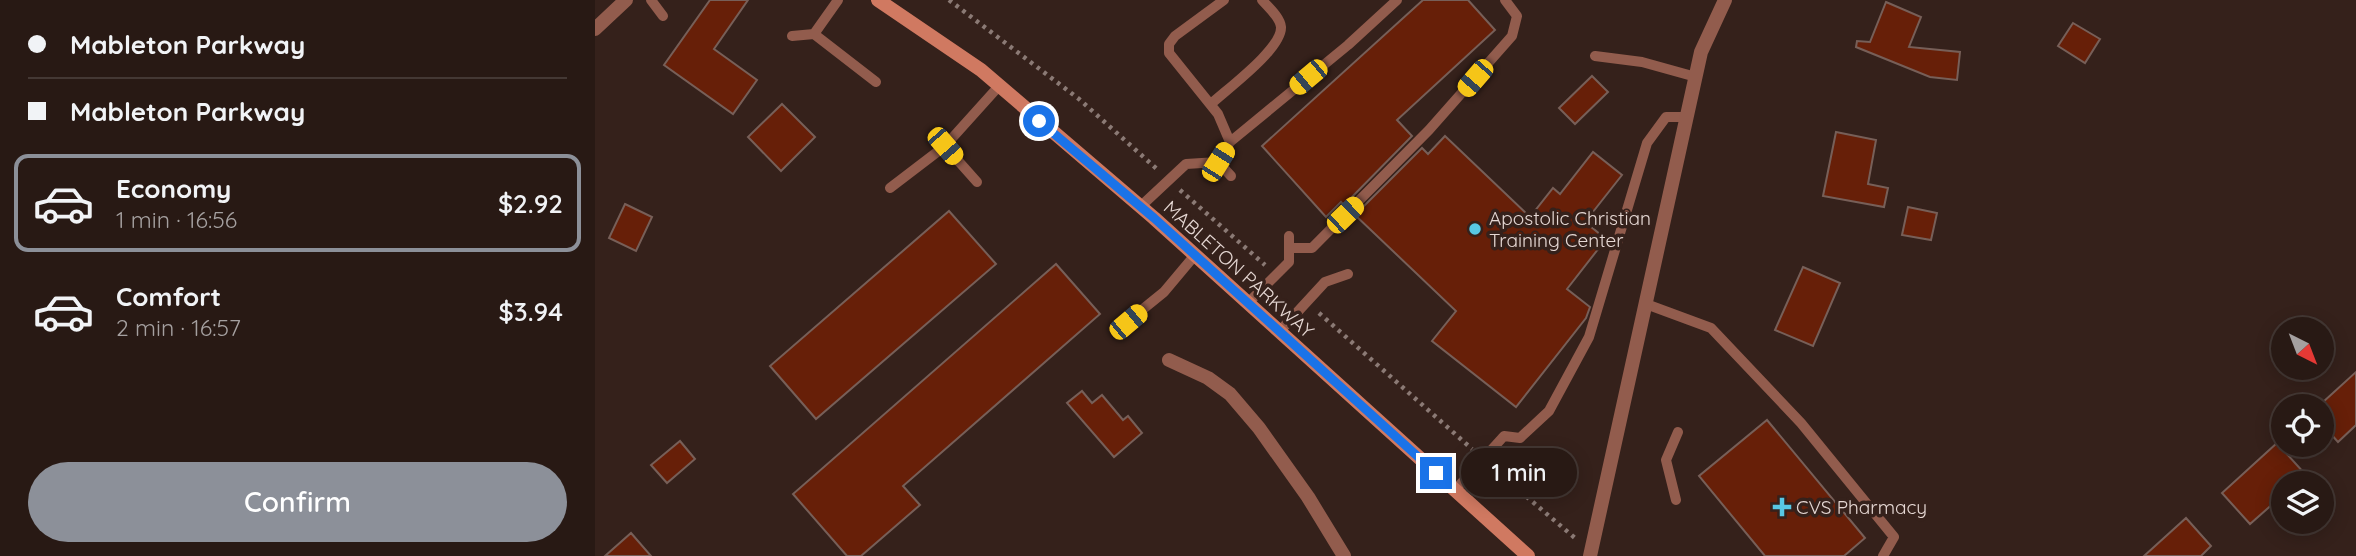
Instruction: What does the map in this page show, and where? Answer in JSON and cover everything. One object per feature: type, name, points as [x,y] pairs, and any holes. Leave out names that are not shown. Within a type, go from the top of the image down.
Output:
[{"type":"main road","name":"MABLETON PARKWAY","points":[[879,0],[981,70],[1195,255],[1528,556]]},
{"type":"street","points":[[595,29],[626,0]]},
{"type":"street","points":[[1590,556],[1702,52],[1725,0]]},
{"type":"street","points":[[1169,360],[1208,378],[1230,394],[1259,428],[1308,497],[1344,556]]},
{"type":"lane","points":[[651,0],[663,16]]},
{"type":"lane","points":[[814,34],[838,0]]},
{"type":"lane","points":[[1224,0],[1175,36],[1169,44],[1169,53],[1211,104],[1227,130],[1230,142]]},
{"type":"lane","points":[[1211,104],[1272,49],[1280,37],[1279,19],[1262,0]]},
{"type":"lane","points":[[1218,162],[1230,142],[1348,45],[1397,0]]},
{"type":"lane","points":[[1289,248],[1312,248],[1429,130],[1512,36],[1517,16],[1505,0]]},
{"type":"lane","points":[[792,36],[814,34],[876,82]]},
{"type":"lane","points":[[1595,56],[1642,62],[1696,77]]},
{"type":"lane","points":[[890,188],[945,146],[999,86]]},
{"type":"lane","points":[[1455,490],[1504,436],[1520,438],[1549,411],[1589,337],[1647,143],[1666,117],[1687,117]]},
{"type":"lane","points":[[945,146],[977,183]]},
{"type":"lane","points":[[1140,207],[1187,164],[1218,162]]},
{"type":"lane","points":[[1218,162],[1231,176]]},
{"type":"lane","points":[[1248,303],[1289,262],[1289,236]]},
{"type":"lane","points":[[1128,322],[1164,292],[1195,255]]},
{"type":"lane","points":[[1279,332],[1325,282],[1348,274]]},
{"type":"lane","points":[[1646,304],[1711,328],[1801,423],[1894,537],[1883,556]]},
{"type":"lane","points":[[1676,500],[1666,460],[1678,432]]},
{"type":"building","points":[[710,0],[748,0],[714,49],[757,80],[733,114],[664,65]]},
{"type":"building","points":[[1423,0],[1468,0],[1495,30],[1397,120],[1412,136],[1344,205],[1341,202],[1326,217],[1262,146]]},
{"type":"building","points":[[1886,2],[1921,17],[1909,47],[1960,52],[1957,80],[1930,77],[1856,47],[1857,41],[1870,42]]},
{"type":"building","points":[[2073,23],[2100,39],[2085,63],[2058,46]]},
{"type":"building","points":[[1592,76],[1608,92],[1575,124],[1559,108]]},
{"type":"building","points":[[782,104],[815,137],[781,171],[748,137]]},
{"type":"building","points":[[1836,132],[1876,140],[1868,184],[1888,188],[1884,207],[1823,196]]},
{"type":"building","points":[[1445,136],[1530,217],[1553,188],[1560,194],[1593,152],[1622,175],[1585,222],[1606,239],[1567,289],[1590,307],[1586,318],[1516,407],[1432,341],[1456,311],[1355,215],[1422,148],[1428,154]]},
{"type":"building","points":[[625,204],[652,217],[636,251],[609,238]]},
{"type":"building","points":[[1908,207],[1937,213],[1931,240],[1902,235]]},
{"type":"building","points":[[949,211],[996,264],[816,419],[770,366]]},
{"type":"building","points":[[1056,264],[1100,314],[903,486],[920,505],[861,556],[847,556],[793,494]]},
{"type":"building","points":[[1803,267],[1840,283],[1813,346],[1775,330]]},
{"type":"building","points":[[2356,372],[2356,425],[2338,442],[2334,438],[2334,394],[2332,394]]},
{"type":"building","points":[[1082,391],[1092,403],[1102,395],[1123,420],[1128,416],[1142,433],[1114,457],[1067,403]]},
{"type":"building","name":"CVS Pharmacy","points":[[1767,420],[1865,538],[1844,556],[1765,556],[1699,476]]},
{"type":"building","points":[[680,441],[695,459],[667,483],[651,465]]},
{"type":"building","points":[[2271,448],[2271,457],[2290,457],[2302,471],[2271,471],[2271,505],[2250,524],[2222,493]]},
{"type":"building","points":[[2186,518],[2211,546],[2201,556],[2144,556]]},
{"type":"building","points":[[631,533],[651,556],[605,556]]},
{"type":"place","name":"Apostolic Christian Training Center","points":[[1475,229]]},
{"type":"place","name":"CVS Pharmacy","points":[[1782,507]]},
{"type":"route","points":[[1039,121],[1154,218],[1436,473]]}]
